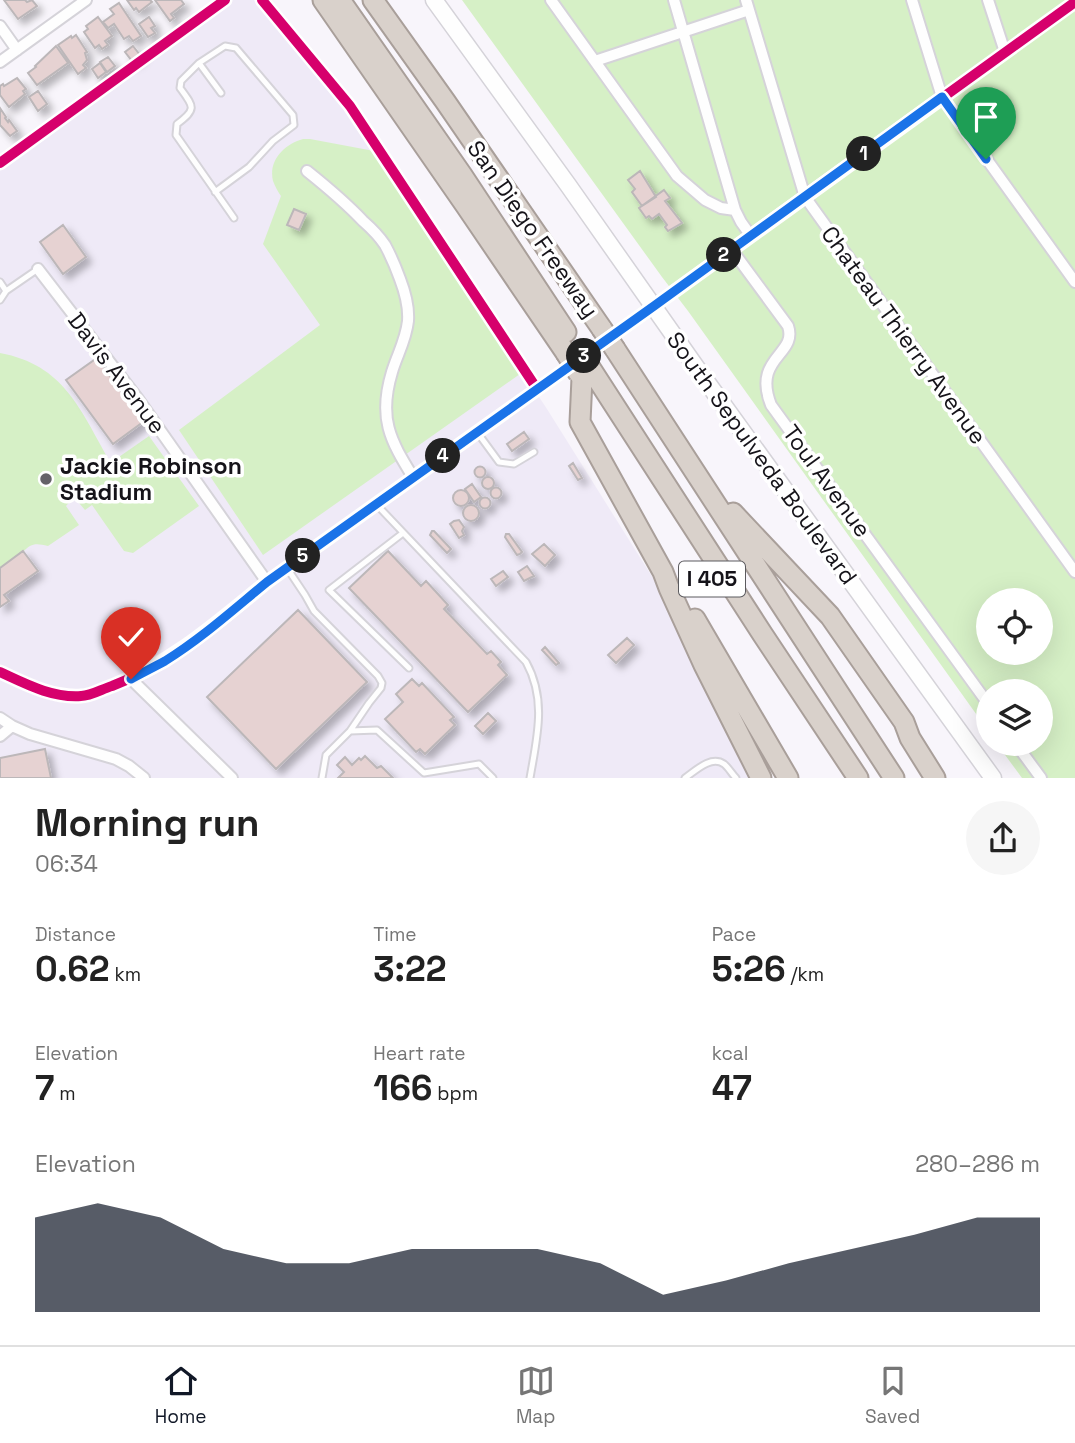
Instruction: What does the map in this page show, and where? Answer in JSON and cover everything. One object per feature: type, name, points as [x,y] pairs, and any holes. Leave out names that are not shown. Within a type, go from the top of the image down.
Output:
[{"type":"highway","name":"San Diego Freeway","points":[[323,0],[571,350],[583,373],[843,778]]},
{"type":"highway","points":[[340,0],[547,302],[571,350]]},
{"type":"highway","name":"San Diego Freeway","points":[[373,0],[602,329],[894,778]]},
{"type":"highway","points":[[583,373],[580,422],[663,572],[704,665],[761,778]]},
{"type":"highway","points":[[583,373],[858,778]]},
{"type":"highway","points":[[696,475],[830,617],[904,722],[917,733],[950,778]]},
{"type":"highway","points":[[663,572],[675,584],[788,778]]},
{"type":"highway","points":[[904,722],[910,738],[934,778]]},
{"type":"main road","name":"South Sepulveda Boulevard","points":[[434,0],[993,778]]},
{"type":"street","points":[[0,62],[86,0]]},
{"type":"street","points":[[551,0],[677,176],[705,200],[721,208],[735,210]]},
{"type":"street","points":[[674,0],[735,210],[751,236]]},
{"type":"street","points":[[912,0],[942,97],[1075,282]]},
{"type":"street","points":[[988,0],[1005,52]]},
{"type":"street","points":[[0,672],[41,691],[64,696],[84,696],[131,679],[164,662],[211,629],[267,582],[1075,2]]},
{"type":"street","points":[[595,61],[683,31],[747,5]]},
{"type":"street","name":"Chateau Thierry Avenue","points":[[747,5],[805,197],[1075,572]]},
{"type":"street","points":[[0,26],[17,50]]},
{"type":"street","points":[[307,171],[339,196],[384,243],[395,264],[408,318],[405,338],[389,382],[386,423],[399,455],[414,477]]},
{"type":"street","name":"Toul Avenue","points":[[732,250],[788,326],[790,333],[790,340],[774,358],[767,371],[765,383],[771,405],[976,687]]},
{"type":"street","name":"Davis Avenue","points":[[38,269],[138,399],[267,582]]},
{"type":"street","points":[[131,679],[232,778]]},
{"type":"street","points":[[0,718],[12,726],[55,742],[116,759],[144,778]]},
{"type":"street","points":[[0,736],[12,726]]},
{"type":"street","points":[[1025,756],[1041,778]]},
{"type":"lane","points":[[215,192],[250,167],[273,141],[294,125],[293,114],[236,48],[225,46],[199,63],[181,81],[180,88],[192,104],[192,110],[177,124],[176,135],[215,192],[234,218]]},
{"type":"lane","points":[[199,63],[221,93]]},
{"type":"lane","points":[[0,300],[6,291],[38,269]]},
{"type":"lane","points":[[0,282],[6,291]]},
{"type":"lane","points":[[477,432],[499,462],[514,464],[534,452]]},
{"type":"lane","points":[[376,504],[526,662],[533,675],[540,726],[530,778]]},
{"type":"lane","points":[[403,533],[329,590],[409,668]]},
{"type":"lane","points":[[287,568],[314,611],[382,683],[350,732],[326,755],[322,778]]},
{"type":"lane","points":[[350,732],[377,730],[424,773],[479,764],[494,778]]},
{"type":"lane","points":[[685,778],[702,765],[715,761],[723,763],[736,778]]},
{"type":"shaded area","points":[[218,0],[254,0],[347,108],[547,409],[656,583],[752,778],[0,778],[0,157]]},
{"type":"green space","points":[[462,0],[1075,0],[1075,778],[1022,778],[1006,756],[1053,756],[1053,679],[976,679],[976,714]]},
{"type":"green space","points":[[303,139],[374,151],[520,374],[263,555],[179,430],[320,325],[263,244],[281,196],[273,181],[273,166],[284,149]]},
{"type":"green space","name":"Jackie Robinson Stadium","points":[[0,353],[22,359],[55,379],[79,407],[109,460],[116,459],[149,436],[199,506],[133,553],[124,551],[92,505],[85,510],[74,497],[66,506],[79,525],[48,546],[34,544],[26,549],[23,552],[38,571],[0,598]]},
{"type":"building","points":[[4,0],[32,0],[37,6],[18,19]]},
{"type":"building","points":[[127,0],[152,2],[139,12],[136,8],[134,10]]},
{"type":"building","points":[[155,0],[181,0],[184,4],[171,14],[174,18],[170,21]]},
{"type":"building","points":[[119,3],[141,36],[133,41],[129,36],[124,39],[114,24],[108,28],[103,22],[114,14],[110,9]]},
{"type":"building","points":[[98,17],[112,36],[105,41],[108,45],[102,49],[99,45],[95,48],[84,32],[88,29],[86,26]]},
{"type":"building","points":[[149,17],[155,26],[151,28],[155,33],[148,37],[139,24]]},
{"type":"building","points":[[76,35],[87,52],[87,60],[83,65],[86,68],[78,74],[58,45]]},
{"type":"building","points":[[56,46],[68,63],[37,85],[28,73]]},
{"type":"building","points":[[133,46],[140,55],[132,61],[125,52]]},
{"type":"building","points":[[108,57],[115,66],[107,72],[100,62]]},
{"type":"building","points":[[100,63],[106,72],[98,78],[92,69]]},
{"type":"building","points":[[17,78],[26,89],[23,91],[25,94],[9,107],[0,95],[0,86]]},
{"type":"building","points":[[38,91],[47,104],[38,111],[29,97]]},
{"type":"building","points":[[0,108],[17,131],[10,136],[0,125]]},
{"type":"building","points":[[640,171],[656,197],[642,206],[632,192],[635,189],[628,180]]},
{"type":"building","points":[[664,190],[670,198],[665,201],[682,223],[668,231],[659,214],[652,219],[649,216],[646,218],[639,208]]},
{"type":"building","points":[[294,209],[306,214],[299,230],[287,225]]},
{"type":"building","points":[[63,225],[86,257],[63,274],[40,242]]},
{"type":"building","points":[[97,358],[143,422],[113,444],[66,380]]},
{"type":"building","points":[[524,432],[529,439],[512,451],[507,444]]},
{"type":"building","points":[[573,463],[582,478],[578,480],[569,466]]},
{"type":"building","points":[[480,466],[486,472],[480,478],[474,472]]},
{"type":"building","points":[[488,477],[494,483],[488,489],[482,483]]},
{"type":"building","points":[[472,484],[481,497],[474,502],[465,489]]},
{"type":"building","points":[[496,487],[502,493],[496,499],[490,493]]},
{"type":"building","points":[[461,490],[467,492],[467,504],[461,506],[455,504],[453,498],[455,492]]},
{"type":"building","points":[[485,497],[491,503],[485,509],[479,503]]},
{"type":"building","points":[[471,505],[477,507],[477,519],[471,521],[465,519],[463,513],[465,507]]},
{"type":"building","points":[[459,520],[464,527],[464,535],[459,538],[450,524]]},
{"type":"building","points":[[432,531],[451,549],[447,553],[430,535]]},
{"type":"building","points":[[509,534],[522,552],[520,554],[517,555],[505,537]]},
{"type":"building","points":[[544,544],[555,555],[545,566],[532,554]]},
{"type":"building","points":[[23,551],[38,571],[4,595],[9,601],[0,607],[0,568]]},
{"type":"building","points":[[388,551],[421,586],[426,581],[448,605],[444,609],[487,654],[491,651],[501,662],[498,665],[507,675],[468,712],[349,588]]},
{"type":"building","points":[[527,566],[534,576],[524,581],[518,572]]},
{"type":"building","points":[[503,571],[508,577],[496,586],[491,579]]},
{"type":"building","points":[[298,610],[367,682],[276,769],[207,697]]},
{"type":"building","points":[[627,638],[634,645],[616,663],[608,655]]},
{"type":"building","points":[[545,647],[559,663],[556,665],[542,650]]},
{"type":"building","points":[[412,679],[419,686],[422,683],[454,717],[450,720],[455,725],[425,754],[420,749],[416,752],[385,719],[403,702],[396,694]]},
{"type":"building","points":[[488,713],[496,721],[483,734],[475,726]]},
{"type":"building","points":[[45,749],[51,778],[0,778],[0,758]]},
{"type":"building","points":[[365,756],[393,778],[338,778],[344,772],[337,765],[345,757],[352,765]]},
{"type":"cycle path","points":[[0,163],[225,0]]},
{"type":"cycle path","points":[[262,0],[350,106],[537,389]]},
{"type":"cycle path","points":[[0,672],[49,692],[85,696],[155,666],[212,626],[267,582],[1075,2]]},
{"type":"place","name":"Jackie Robinson Stadium","points":[[46,479]]},
{"type":"route","points":[[131,679],[164,662],[211,629],[267,582],[942,97],[986,159]]}]
